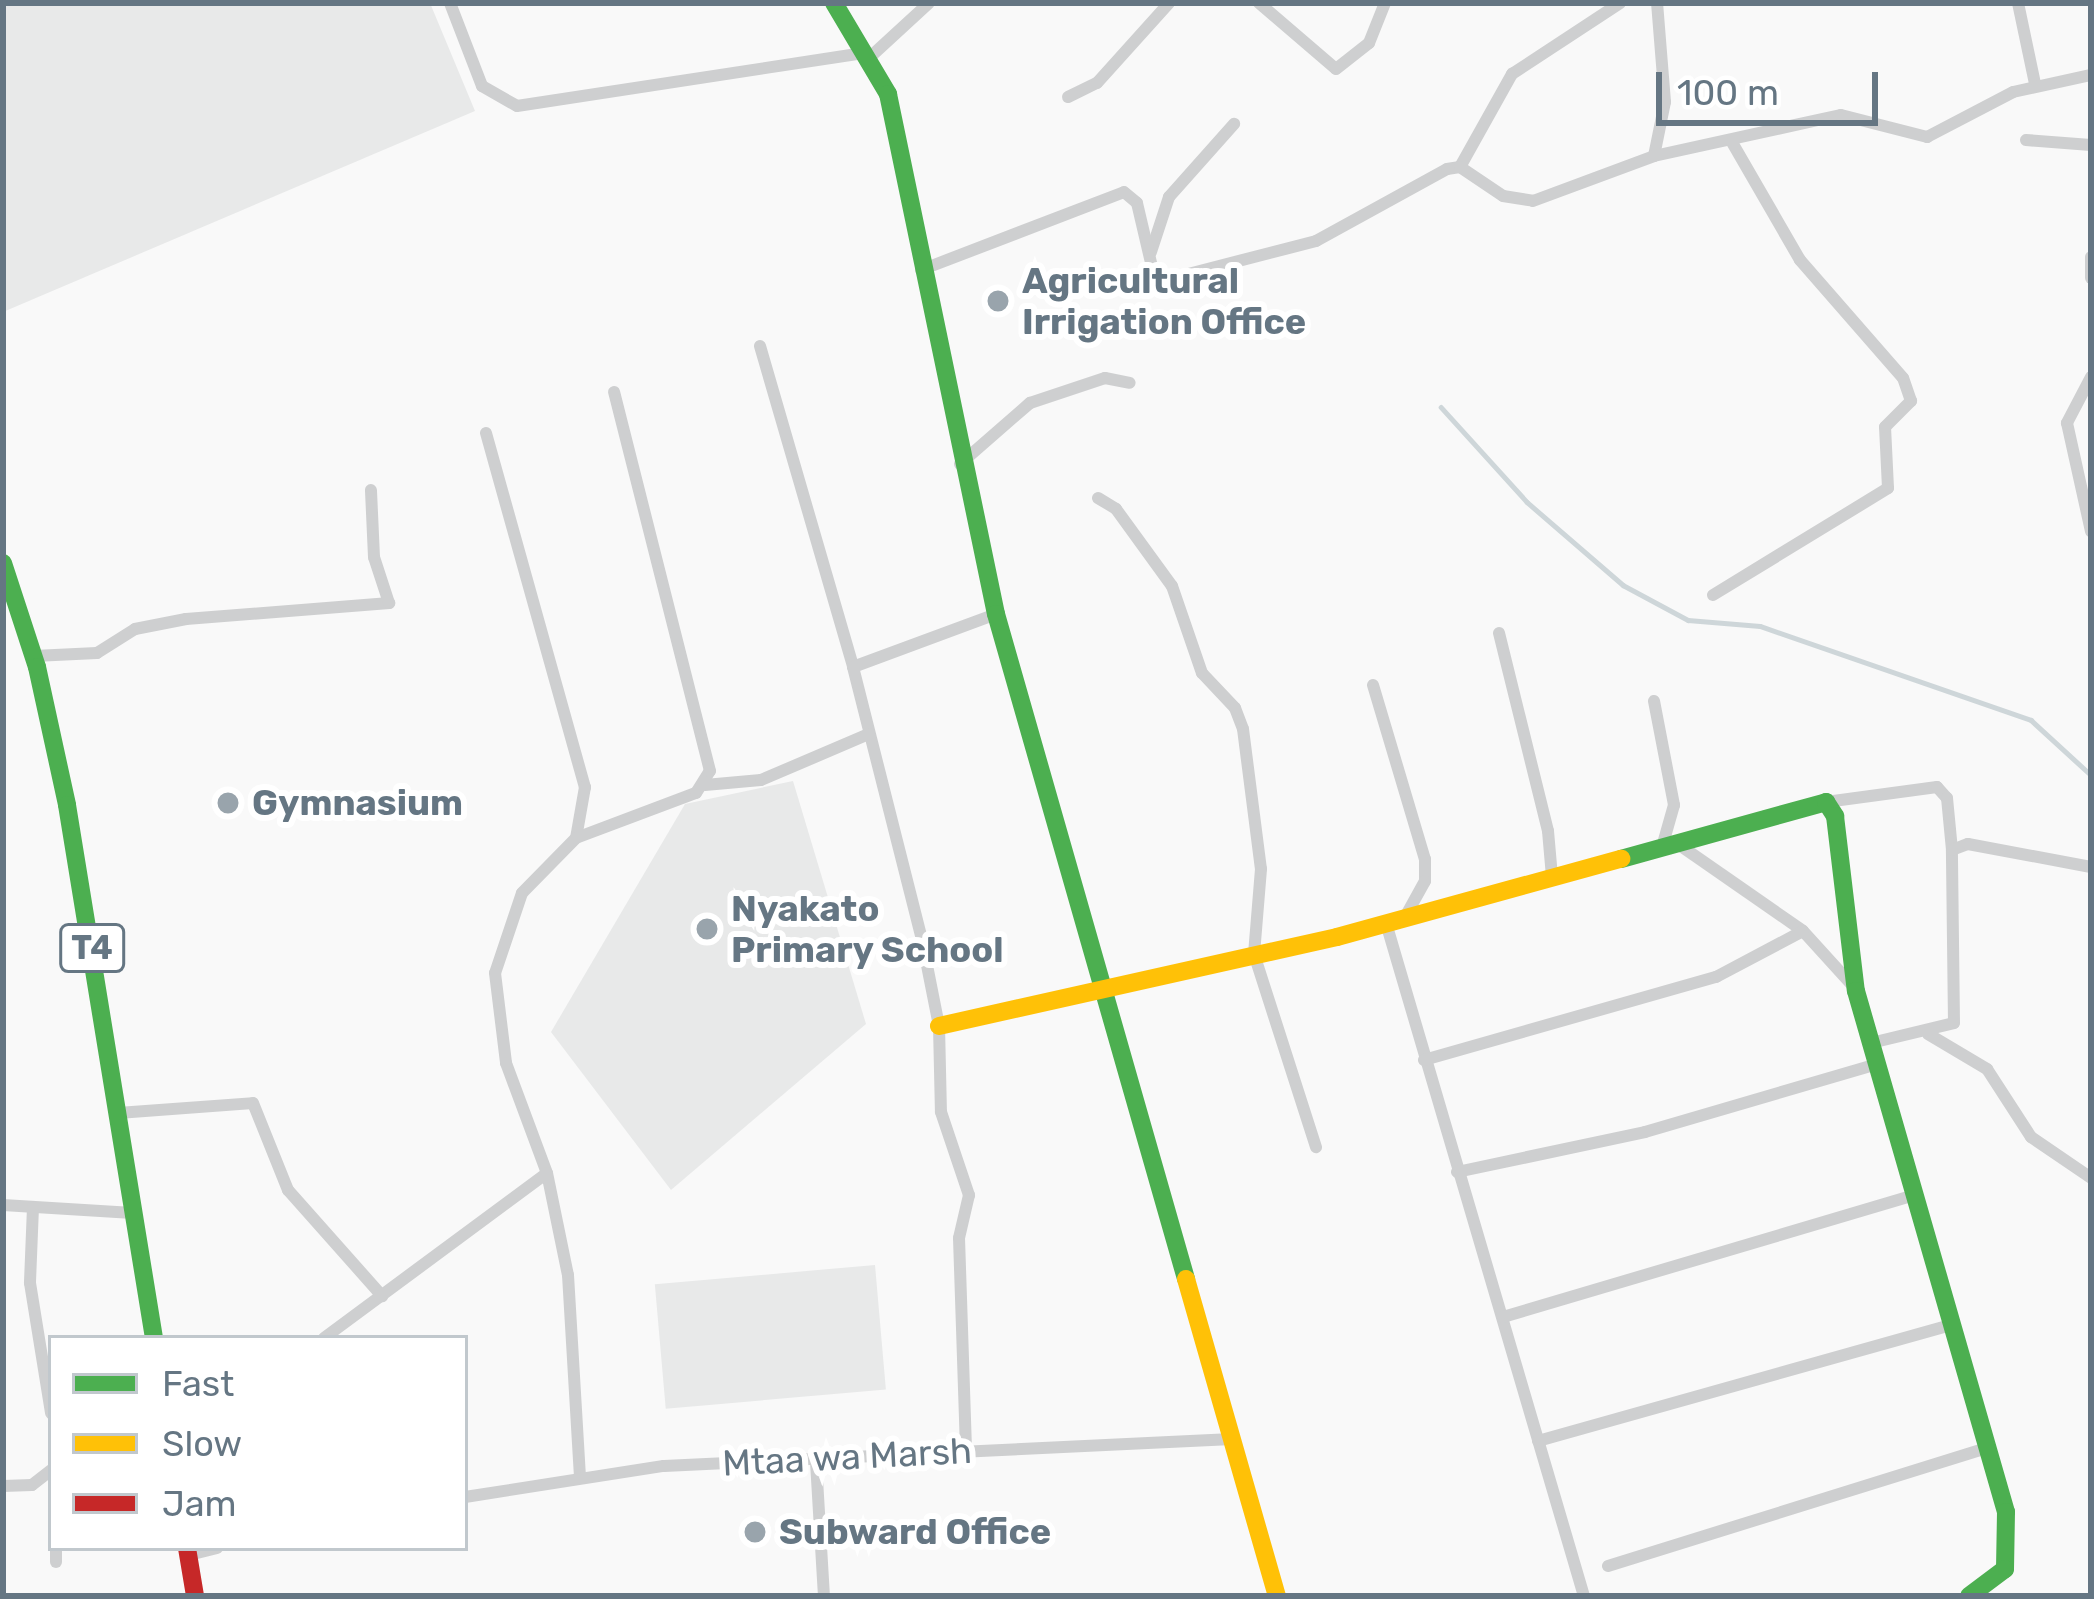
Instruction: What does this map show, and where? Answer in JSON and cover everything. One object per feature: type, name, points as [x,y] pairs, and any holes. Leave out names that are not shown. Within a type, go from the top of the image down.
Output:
[{"type":"main road","points":[[834,3],[888,94],[959,465],[996,614],[1276,1596]]},
{"type":"main road","name":"T4","points":[[3,563],[34,656],[118,1112],[154,1335]]},
{"type":"main road","points":[[939,1026],[1386,923],[1670,846],[1776,809],[1826,802],[1835,816],[1856,991],[2006,1512],[2005,1569],[1969,1596]]},
{"type":"main road","points":[[188,1551],[195,1596]]},
{"type":"street","points":[[450,3],[482,86],[517,106],[865,56],[929,3]]},
{"type":"street","points":[[1068,97],[1097,83],[1168,3]]},
{"type":"street","points":[[1258,3],[1336,69],[1369,43],[1385,3]]},
{"type":"street","points":[[922,270],[1117,193],[1137,203],[1161,280],[1316,241],[1460,167],[1511,74],[1599,8],[1620,3]]},
{"type":"street","points":[[1654,156],[1666,102],[1657,3]]},
{"type":"street","points":[[2018,3],[2035,84]]},
{"type":"street","points":[[1460,167],[1503,196],[1533,201],[1654,156],[1841,116],[1927,137],[2035,84],[2091,74]]},
{"type":"street","points":[[1151,252],[1169,197],[1234,124]]},
{"type":"street","points":[[2026,140],[2091,145]]},
{"type":"street","points":[[1713,596],[1888,488],[1886,427],[1911,395],[1800,260],[1732,142]]},
{"type":"street","points":[[2091,256],[2091,278]]},
{"type":"street","points":[[760,346],[853,667],[939,1026],[941,1112],[969,1195],[959,1238],[966,1449]]},
{"type":"street","points":[[2091,376],[2067,423],[2091,531]]},
{"type":"street","points":[[959,465],[1030,403],[1105,378],[1130,383]]},
{"type":"street","points":[[614,392],[710,754],[705,785]]},
{"type":"street","points":[[487,433],[583,766],[576,838]]},
{"type":"street","points":[[34,656],[97,653],[134,629],[172,622],[389,603],[374,557],[371,490]]},
{"type":"street","points":[[1098,498],[1116,509],[1172,586],[1202,673],[1235,708],[1244,729],[1262,869],[1254,954],[1316,1147]]},
{"type":"street","points":[[853,667],[996,614]]},
{"type":"street","points":[[1499,633],[1549,831],[1552,877]]},
{"type":"street","points":[[1373,685],[1425,859],[1424,880],[1406,915]]},
{"type":"street","points":[[1654,701],[1673,806],[1670,846],[1803,931],[1856,991]]},
{"type":"street","points":[[580,1477],[573,1312],[547,1173],[506,1063],[495,973],[522,893],[576,838],[705,785],[761,780],[869,734]]},
{"type":"street","points":[[1826,802],[1937,787],[1947,799],[1956,1015],[1949,1028],[1871,1043]]},
{"type":"street","points":[[1952,850],[1968,844],[2090,867]]},
{"type":"street","points":[[1386,923],[1584,1596]]},
{"type":"street","points":[[1424,1060],[1716,977],[1803,931]]},
{"type":"street","points":[[1928,1034],[1987,1069],[2031,1137],[2091,1178]]},
{"type":"street","points":[[1457,1172],[1645,1132],[1877,1064]]},
{"type":"street","points":[[118,1112],[253,1103],[287,1190],[382,1296]]},
{"type":"street","points":[[328,1335],[547,1173]]},
{"type":"street","points":[[1503,1317],[1916,1195]]},
{"type":"street","points":[[3,1205],[134,1214]]},
{"type":"street","points":[[33,1207],[30,1283],[48,1394]]},
{"type":"street","points":[[1538,1441],[1954,1324]]},
{"type":"street","name":"Mtaa wa Marsh","points":[[468,1496],[580,1477],[966,1449],[1232,1439]]},
{"type":"street","points":[[1608,1566],[1990,1447]]},
{"type":"street","points":[[816,1462],[824,1596]]},
{"type":"street","points":[[3,1486],[48,1481]]},
{"type":"shaded area","points":[[3,3],[430,3],[475,111],[3,312]]},
{"type":"shaded area","points":[[793,781],[866,1024],[671,1190],[551,1032],[685,804]]},
{"type":"shaded area","points":[[875,1265],[886,1390],[666,1409],[655,1284]]},
{"type":"waterway","points":[[1441,407],[1527,502],[1623,585],[1688,620],[1760,626],[2031,720],[2091,775]]},
{"type":"traffic: fast","points":[[834,3],[888,94],[996,614],[1186,1279]]},
{"type":"traffic: fast","points":[[3,563],[37,667],[67,805],[154,1335]]},
{"type":"traffic: fast","points":[[1621,859],[1826,802],[1835,816],[1856,991],[2006,1512],[2005,1569],[1969,1596]]},
{"type":"traffic: slow","points":[[939,1026],[1337,937],[1621,859]]},
{"type":"traffic: slow","points":[[1186,1279],[1277,1596]]},
{"type":"traffic: jam","points":[[188,1551],[195,1596]]},
{"type":"place","name":"Agricultural Irrigation Office","points":[[998,301]]},
{"type":"place","name":"Gymnasium","points":[[228,803]]},
{"type":"place","name":"Nyakato Primary School","points":[[707,929]]},
{"type":"place","name":"Subward Office","points":[[755,1532]]}]
